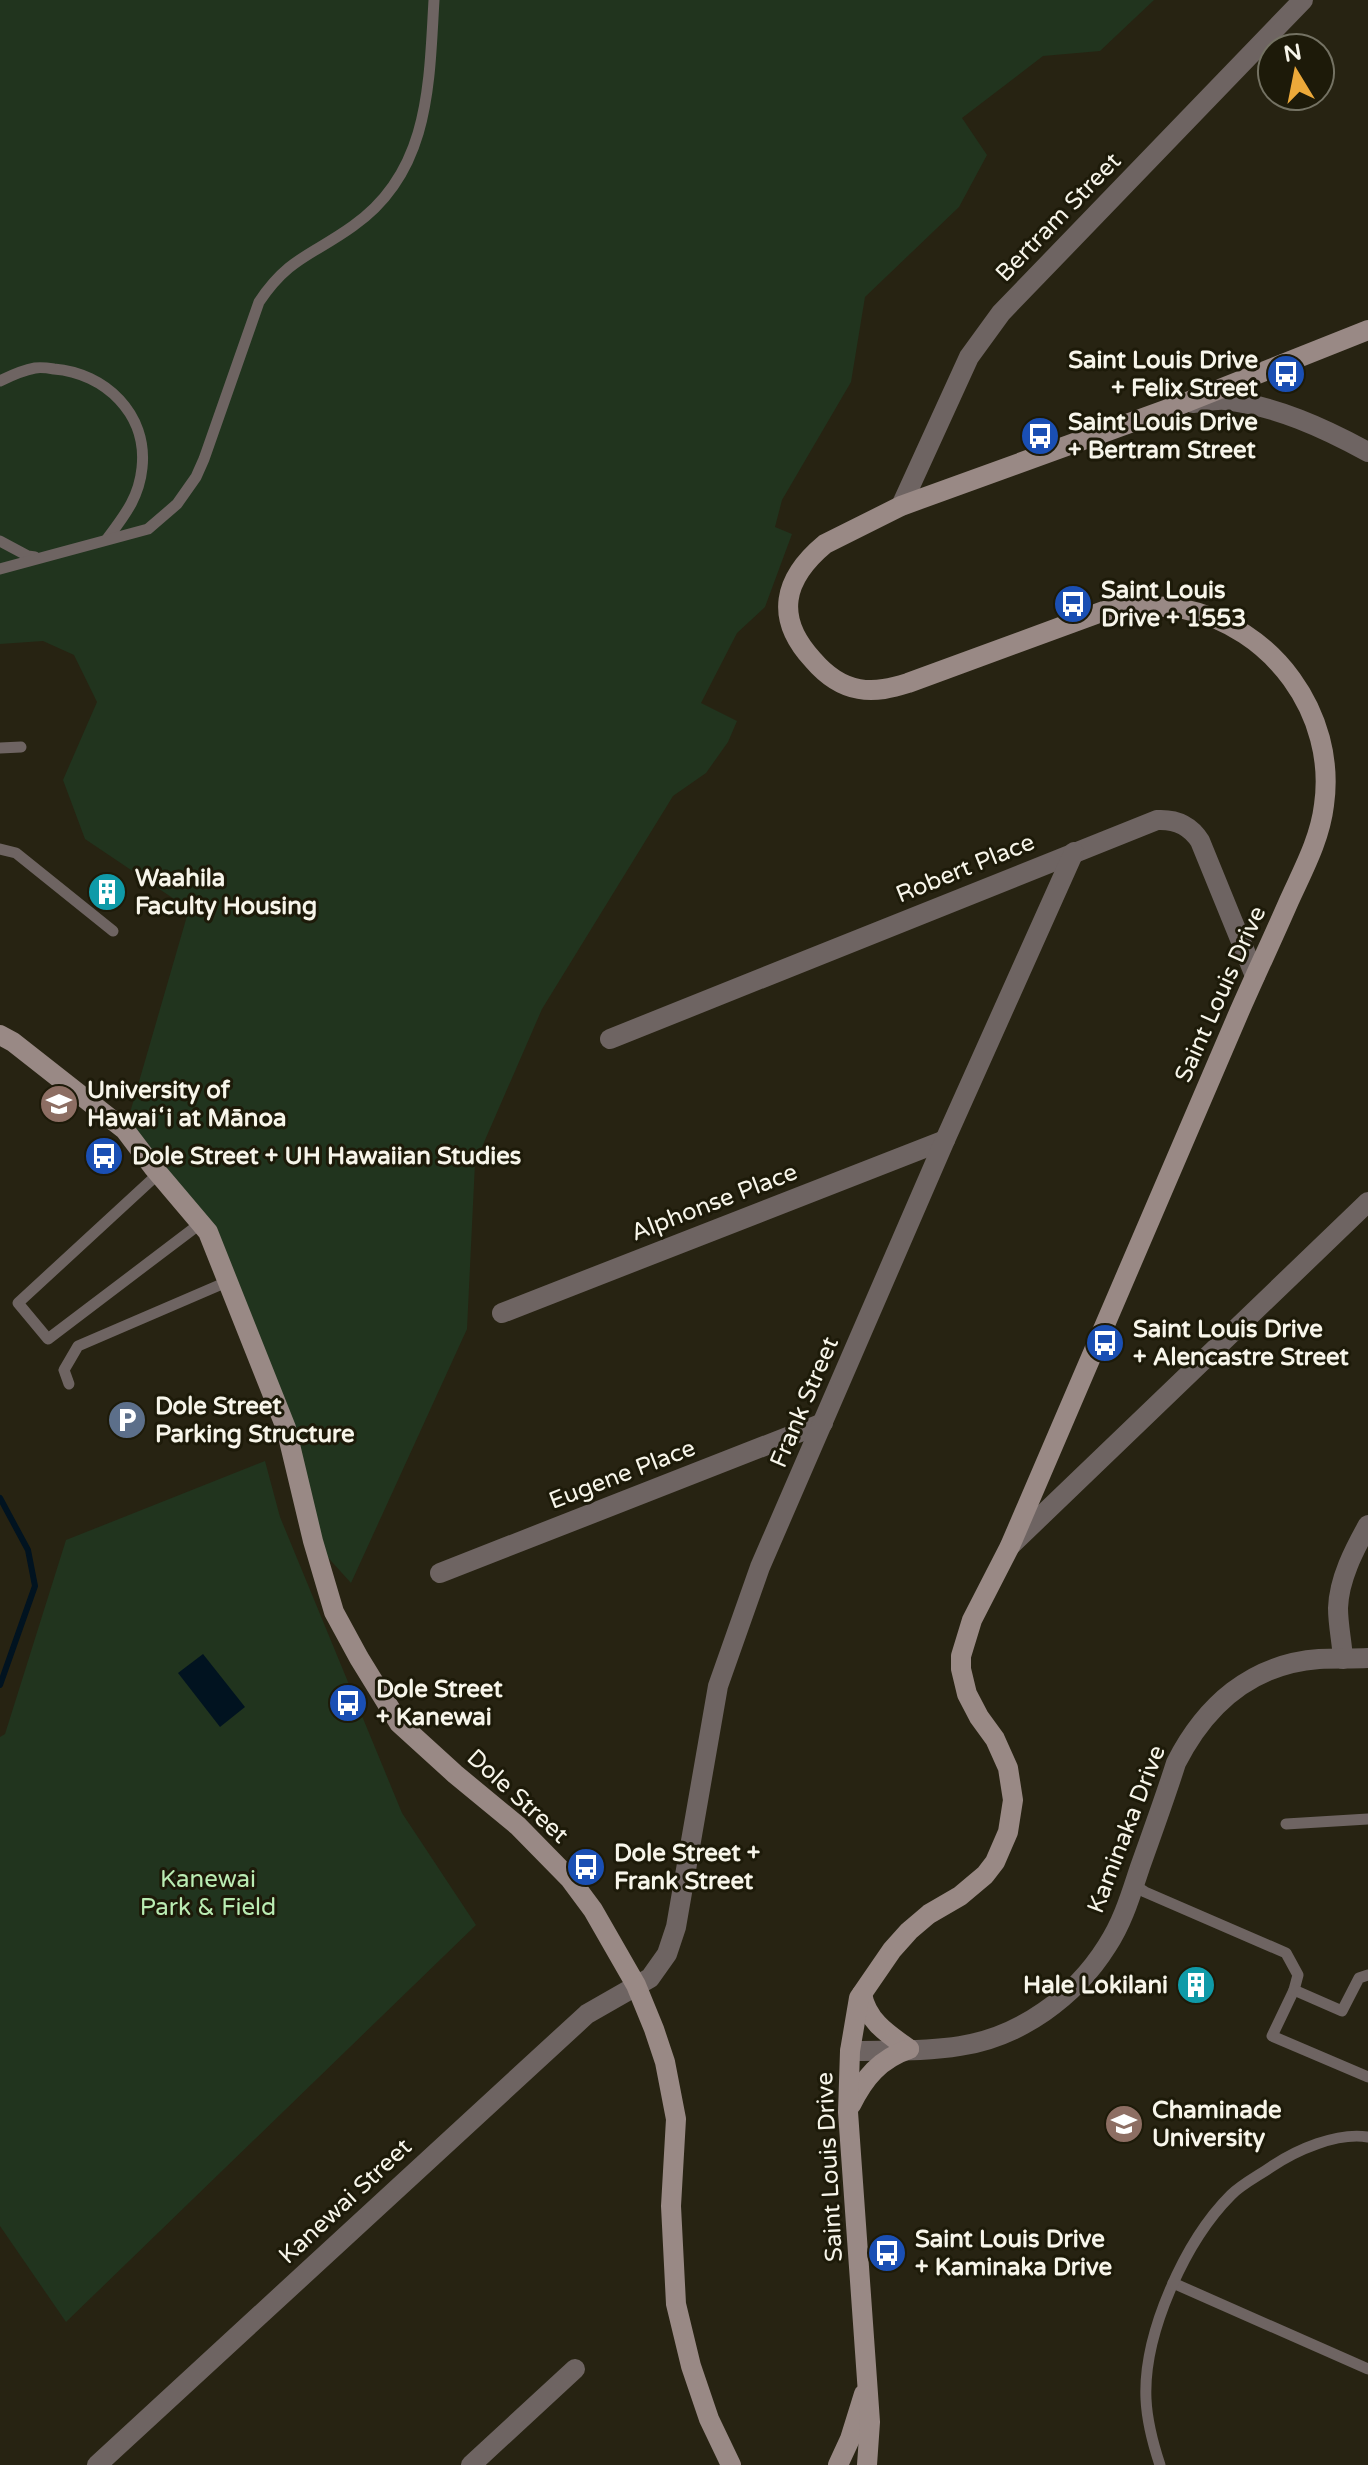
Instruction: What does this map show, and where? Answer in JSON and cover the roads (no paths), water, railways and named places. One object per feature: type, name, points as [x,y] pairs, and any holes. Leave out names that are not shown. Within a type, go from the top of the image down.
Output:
[{"type":"street","name":"Bertram Street","points":[[901,506],[969,357],[1001,313],[1303,0]]},
{"type":"street","name":"Saint Louis Drive","points":[[867,2465],[870,2422],[848,2112],[850,2051],[859,1998],[909,1931],[985,1875],[999,1855],[1008,1832],[1013,1800],[1008,1768],[995,1739],[967,1694],[961,1669],[966,1632],[1010,1546],[1255,976],[1311,854],[1320,830],[1326,777],[1323,751],[1306,701],[1292,679],[1265,650],[1233,627],[1209,616],[1157,606],[1131,606],[1104,611],[884,690],[860,689],[824,672],[806,653],[789,625],[788,606],[800,571],[825,544],[901,506],[1182,404],[1368,330]]},
{"type":"street","points":[[1182,404],[1222,399],[1276,411],[1328,430],[1368,452]]},
{"type":"street","name":"Robert Place","points":[[610,1039],[1157,820],[1176,821],[1187,827],[1200,841],[1255,976]]},
{"type":"street","name":"Frank Street","points":[[636,1985],[650,1978],[660,1966],[672,1941],[718,1686],[760,1567],[1074,852]]},
{"type":"street","name":"Dole Street","points":[[0,1035],[125,1130],[208,1232],[286,1428],[334,1612],[359,1658],[399,1723],[518,1826],[570,1879],[600,1921],[636,1985],[665,2062],[676,2119],[671,2206],[676,2304],[691,2366],[709,2419],[731,2463]]},
{"type":"street","name":"Alphonse Place","points":[[502,1313],[945,1140]]},
{"type":"street","points":[[1010,1546],[1368,1202]]},
{"type":"street","name":"Eugene Place","points":[[440,1573],[823,1423]]},
{"type":"street","points":[[1343,1659],[1338,1606],[1344,1578],[1368,1525]]},
{"type":"street","name":"Kaminaka Drive","points":[[850,2051],[962,2046],[1019,2027],[1046,2011],[1090,1970],[1108,1946],[1122,1919],[1176,1763],[1203,1718],[1232,1692],[1266,1672],[1291,1663],[1317,1659],[1368,1658]]},
{"type":"street","name":"Kanewai Street","points":[[97,2465],[587,2014],[636,1985]]},
{"type":"street","points":[[862,1994],[874,2021],[909,2049]]},
{"type":"street","points":[[848,2112],[868,2076],[892,2055],[909,2049]]},
{"type":"street","points":[[471,2465],[575,2369]]},
{"type":"street","points":[[838,2465],[850,2439],[867,2382]]},
{"type":"lane","points":[[0,569],[148,529],[177,504],[196,477],[204,459],[259,302],[270,286],[298,259],[353,226],[373,209],[405,168],[416,145],[429,81],[434,0]]},
{"type":"lane","points":[[0,381],[37,367],[70,370],[98,381],[123,402],[140,433],[142,468],[133,503],[106,540]]},
{"type":"lane","points":[[0,541],[28,556],[39,558]]},
{"type":"lane","points":[[0,748],[21,747]]},
{"type":"lane","points":[[0,849],[16,853],[113,931]]},
{"type":"lane","points":[[158,1174],[18,1303],[48,1339],[201,1223]]},
{"type":"lane","points":[[69,1384],[64,1370],[78,1346],[229,1281]]},
{"type":"lane","points":[[1286,1824],[1368,1819]]},
{"type":"lane","points":[[1134,1885],[1286,1953],[1298,1975],[1272,2036],[1368,2077]]},
{"type":"lane","points":[[1294,1990],[1342,2011],[1359,1978],[1368,1975]]},
{"type":"lane","points":[[1160,2465],[1153,2445],[1146,2400],[1149,2354],[1173,2283],[1198,2235],[1232,2194],[1281,2160],[1318,2142],[1368,2137]]},
{"type":"lane","points":[[1173,2283],[1368,2369]]},
{"type":"water","points":[[203,1654],[245,1707],[220,1727],[178,1673]]},
{"type":"waterway","points":[[0,1498],[28,1550],[35,1586],[0,1685]]},
{"type":"place","name":"Saint Louis Drive + Felix Street","points":[[1286,374]]},
{"type":"place","name":"Saint Louis Drive + Bertram Street","points":[[1040,436]]},
{"type":"place","name":"Saint Louis Drive + 1553","points":[[1073,604]]},
{"type":"place","name":"Waahila Faculty Housing","points":[[107,892]]},
{"type":"place","name":"University of Hawaiʻi at Mānoa","points":[[59,1104]]},
{"type":"place","name":"Dole Street + UH Hawaiian Studies","points":[[104,1156]]},
{"type":"place","name":"Saint Louis Drive + Alencastre Street","points":[[1105,1343]]},
{"type":"place","name":"Dole Street Parking Structure","points":[[127,1420]]},
{"type":"place","name":"Dole Street + Kanewai","points":[[348,1703]]},
{"type":"place","name":"Dole Street + Frank Street","points":[[586,1867]]},
{"type":"place","name":"Hale Lokilani","points":[[1196,1985]]},
{"type":"place","name":"Chaminade University","points":[[1124,2124]]},
{"type":"place","name":"Saint Louis Drive + Kaminaka Drive","points":[[887,2253]]},
{"type":"park label","name":"Kanewai Park & Field","points":[[208,1893]]}]
